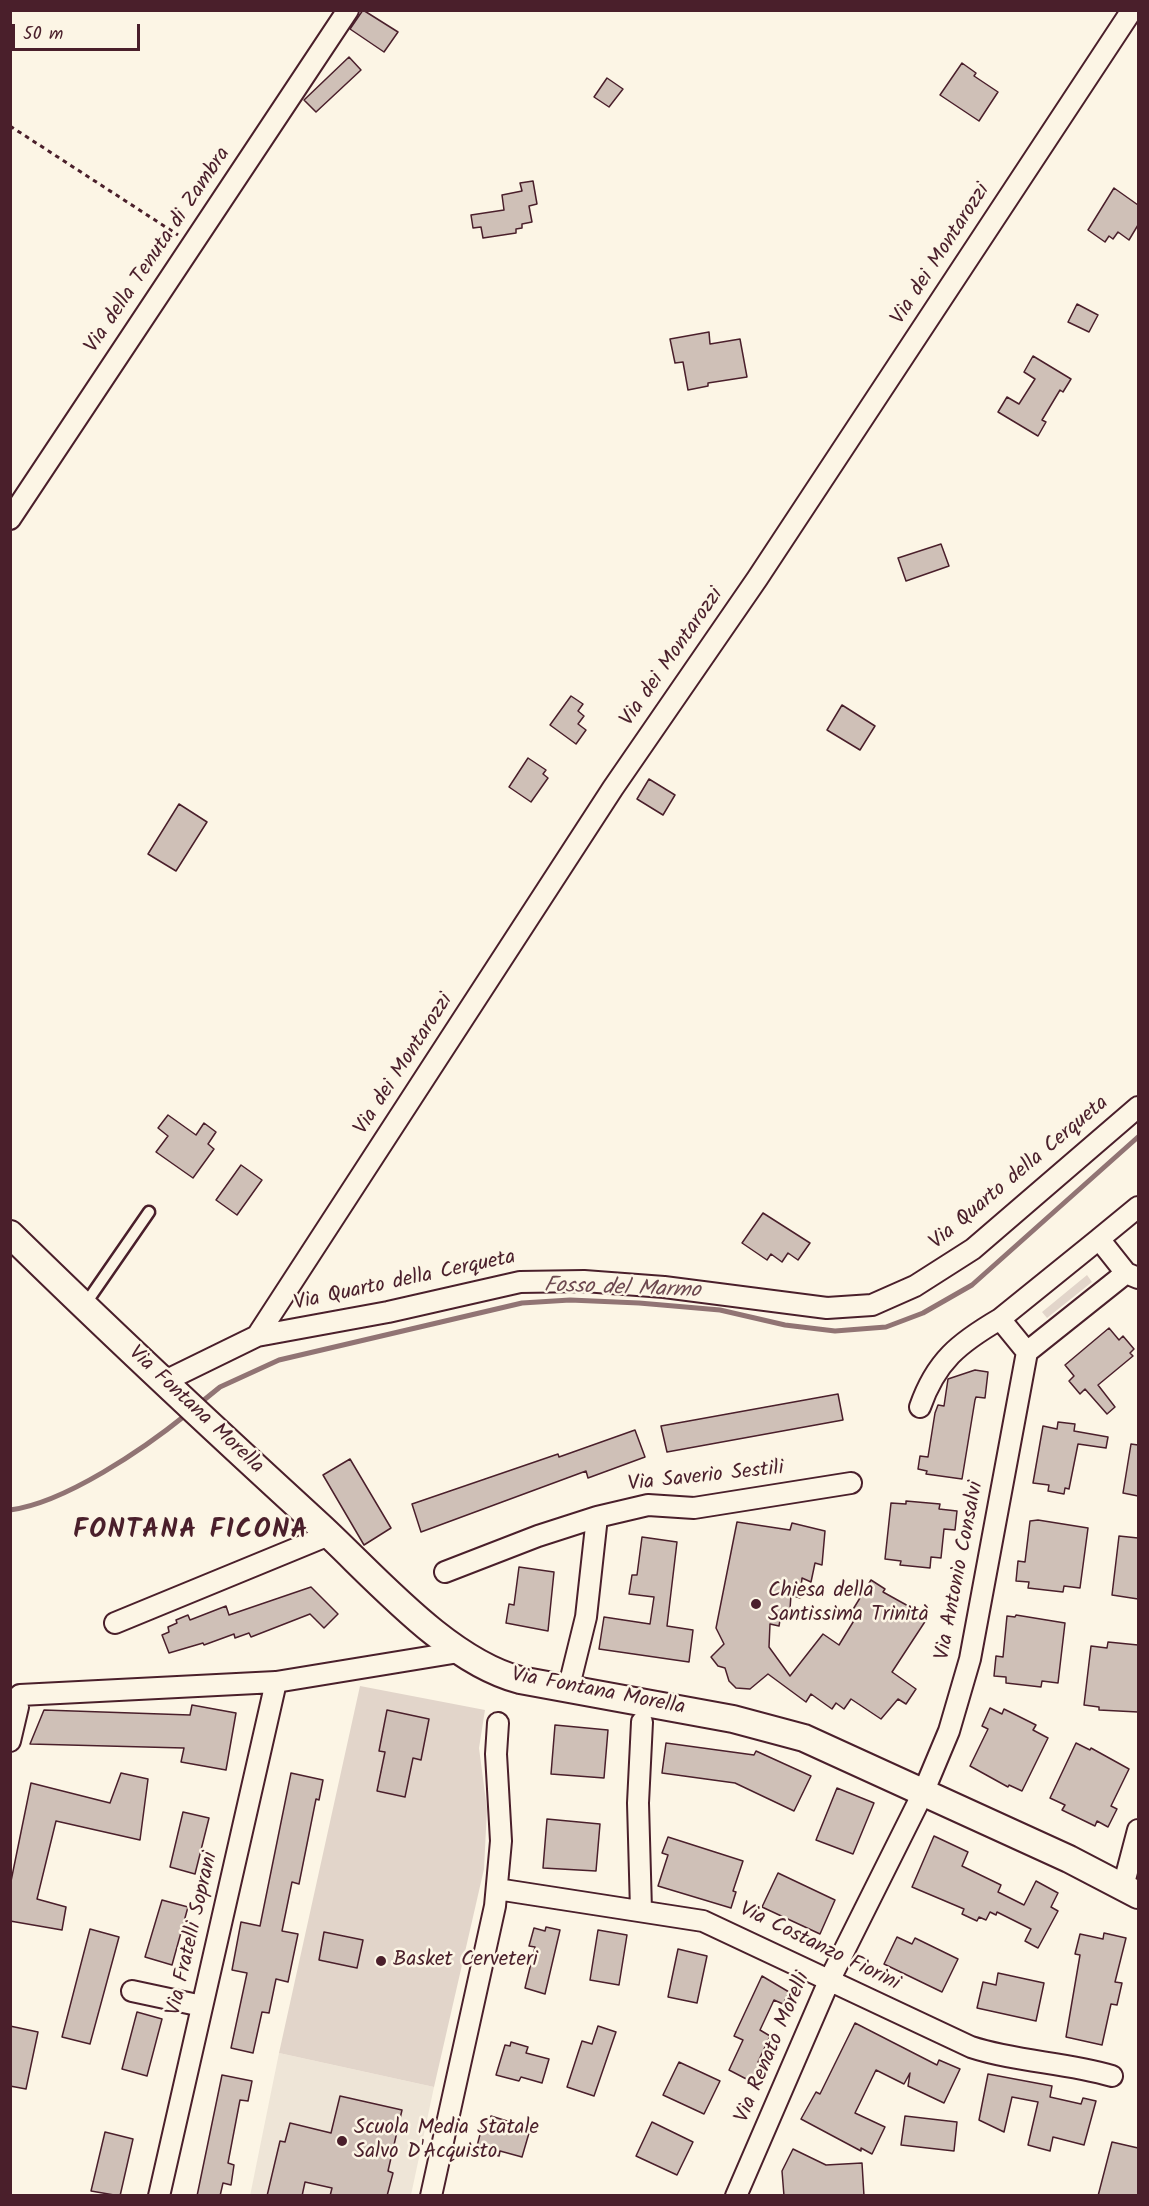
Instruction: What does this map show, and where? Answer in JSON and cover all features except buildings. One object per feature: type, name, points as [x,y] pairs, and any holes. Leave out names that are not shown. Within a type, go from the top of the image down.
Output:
[{"type":"street","name":"Via della Tenuta di Zambra","points":[[10,519],[348,10]]},
{"type":"street","name":"Via dei Montarozzi","points":[[257,1336],[613,788],[752,587],[1132,10]]},
{"type":"street","name":"Via Quarto della Cerqueta","points":[[170,1388],[257,1336],[388,1312],[495,1286],[534,1281],[674,1287],[827,1308],[872,1305],[915,1286],[973,1249],[1138,1107]]},
{"type":"street","points":[[920,1407],[934,1375],[948,1356],[1000,1319],[1138,1206]]},
{"type":"street","name":"Via Fontana Morella","points":[[10,1234],[205,1421],[459,1652],[504,1675],[568,1690],[768,1727],[828,1748],[1131,1891]]},
{"type":"street","points":[[1000,1319],[1027,1352],[1132,1276],[1099,1239]]},
{"type":"street","name":"Via Antonio Consalvi","points":[[923,1793],[949,1731],[970,1659],[1027,1352]]},
{"type":"street","name":"Via Saverio Sestili","points":[[445,1572],[537,1536],[597,1517],[648,1505],[694,1508],[851,1484]]},
{"type":"street","points":[[568,1690],[586,1617],[597,1517]]},
{"type":"street","points":[[115,1623],[329,1535]]},
{"type":"street","points":[[10,1742],[19,1701],[276,1682],[459,1652]]},
{"type":"street","name":"Via Fratelli Soprani","points":[[159,2196],[276,1682]]},
{"type":"street","points":[[641,1910],[638,1803],[642,1722]]},
{"type":"street","points":[[432,2193],[490,1933],[497,1889],[501,1821],[496,1754],[498,1723]]},
{"type":"street","name":"Via Renato Morelli","points":[[736,2196],[829,1981],[923,1793]]},
{"type":"street","points":[[1131,1891],[1138,1830]]},
{"type":"street","name":"Via Costanzo Fiorini","points":[[497,1889],[683,1916],[721,1927],[829,1981],[982,2050],[1014,2059],[1080,2067],[1112,2076]]},
{"type":"street","points":[[132,1991],[202,2006]]},
{"type":"lane","points":[[84,1306],[149,1212]]},
{"type":"path","points":[[10,126],[193,244]]},
{"type":"shaded area","points":[[1087,1275],[1092,1282],[1047,1318],[1042,1312]]},
{"type":"shaded area","name":"Basket Cerveteri","points":[[360,1686],[485,1710],[479,1748],[487,1809],[484,1869],[434,2087],[279,2053]]},
{"type":"shaded area","name":"Scuola Media Statale Salvo D'Acquisto","points":[[279,2053],[434,2087],[411,2195],[250,2196]]},
{"type":"waterway","name":"Fosso del Marmo","points":[[199,1404],[220,1387],[279,1360],[522,1303],[570,1300],[639,1303],[720,1310],[785,1325],[835,1331],[886,1327],[923,1313],[972,1285],[1138,1137]]},
{"type":"waterway","name":"Fosso del Marmo","points":[[10,1510],[32,1505],[79,1486],[127,1457],[187,1414]]},
{"type":"place","name":"Chiesa della Santissima Trinità","points":[[756,1604]]},
{"type":"place","name":"Basket Cerveteri","points":[[381,1961]]},
{"type":"place","name":"Scuola Media Statale Salvo D'Acquisto","points":[[342,2141]]},
{"type":"district","name":"FONTANA FICONA","points":[[191,1532]]}]
